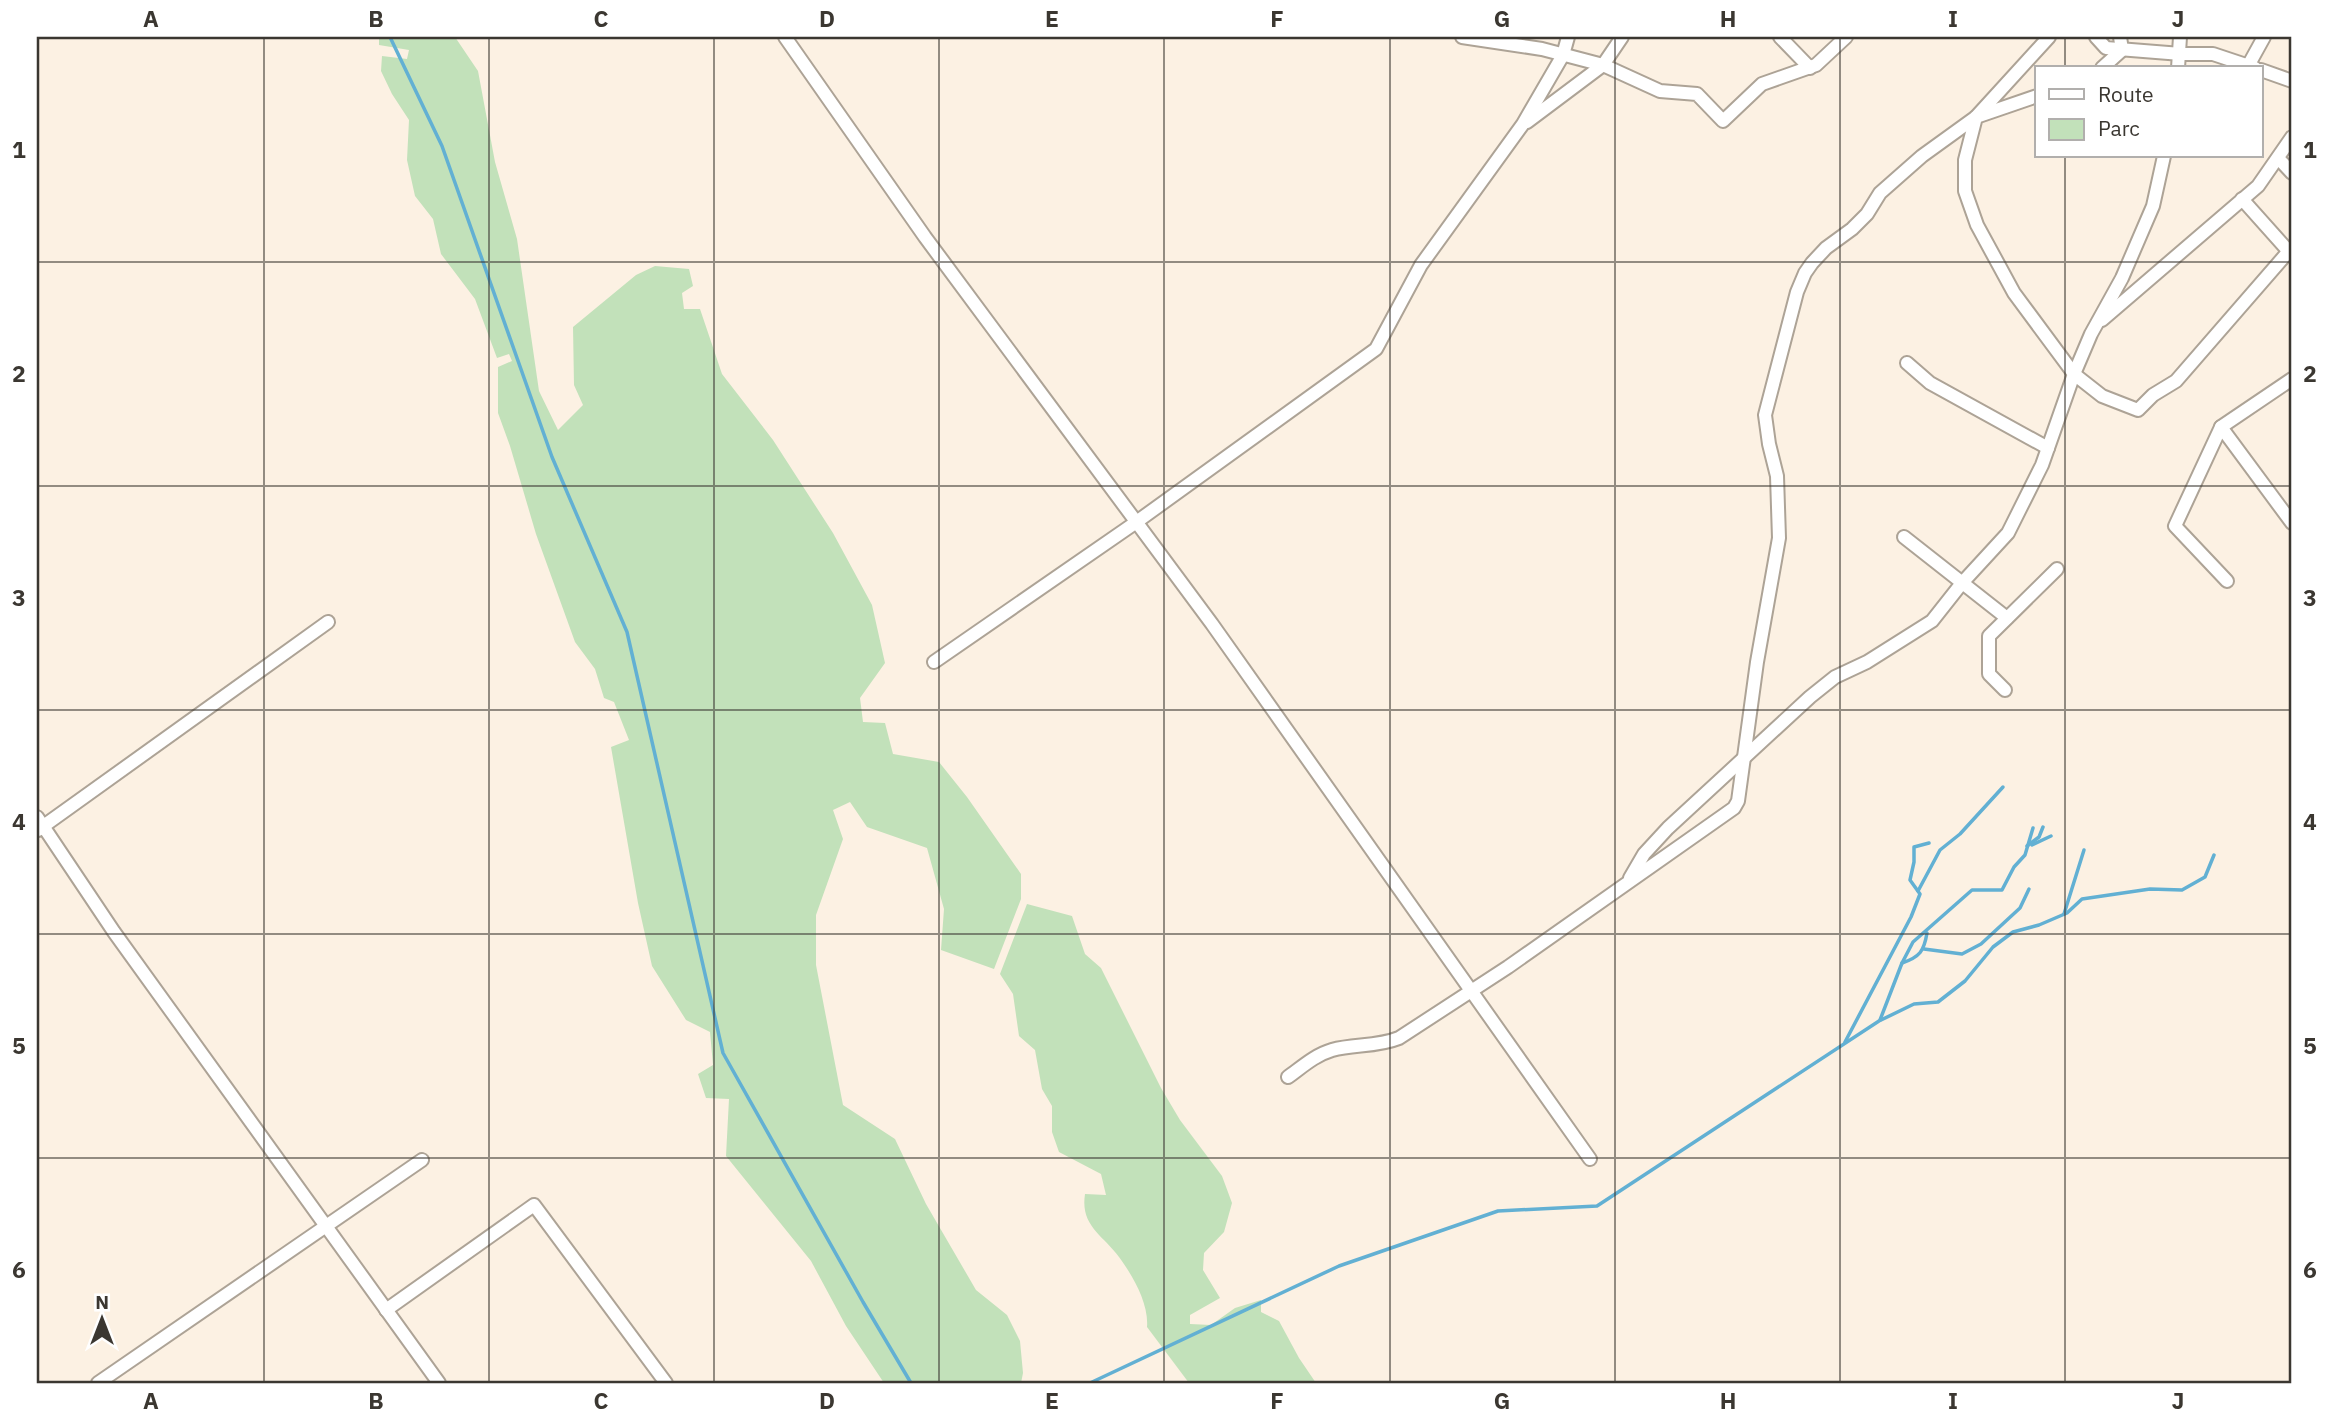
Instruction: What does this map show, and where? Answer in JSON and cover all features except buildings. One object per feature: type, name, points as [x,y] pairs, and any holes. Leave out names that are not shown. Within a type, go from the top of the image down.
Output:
[{"type":"street","points":[[785,37],[925,237],[1212,624],[1590,1159]]},
{"type":"street","points":[[1462,37],[1542,48],[1603,65],[1660,90],[1697,94],[1723,121],[1762,84],[1810,68],[1826,57],[1846,37]]},
{"type":"street","points":[[934,662],[1135,523],[1376,349],[1421,265],[1523,124],[1563,55],[1568,37]]},
{"type":"street","points":[[1523,124],[1603,65],[1622,37]]},
{"type":"street","points":[[1780,37],[1810,68]]},
{"type":"street","points":[[1288,1077],[1317,1056],[1330,1051],[1383,1044],[1399,1038],[1508,967],[1734,808],[1738,801],[1779,538],[1777,476],[1765,415],[1797,292],[1812,263],[1867,214],[1880,192],[1922,156],[1976,117],[2049,37]]},
{"type":"street","points":[[2096,37],[2106,48],[2121,43],[2180,54],[2213,54],[2249,66]]},
{"type":"street","points":[[2178,66],[2180,37]]},
{"type":"street","points":[[2252,66],[2263,37]]},
{"type":"street","points":[[2104,66],[2121,43]]},
{"type":"street","points":[[2262,70],[2292,81]]},
{"type":"street","points":[[1976,117],[2035,97]]},
{"type":"street","points":[[1976,117],[1965,160],[1965,191],[1969,207],[2014,293],[2074,374],[2102,396],[2138,411],[2153,395],[2176,381],[2291,253],[2242,199]]},
{"type":"street","points":[[2094,327],[2258,186],[2292,137]]},
{"type":"street","points":[[1628,882],[1644,854],[1668,828],[1743,758],[1835,677],[1867,662],[1932,621],[1962,583],[2008,533],[2042,465],[2074,374],[2094,327],[2122,278],[2147,219],[2158,189],[2164,158]]},
{"type":"street","points":[[2277,158],[2292,173]]},
{"type":"street","points":[[1907,363],[1930,383],[2048,448]]},
{"type":"street","points":[[2227,581],[2175,526],[2221,427],[2291,383]]},
{"type":"street","points":[[2221,427],[2292,523]]},
{"type":"street","points":[[1903,537],[2007,618]]},
{"type":"street","points":[[2005,690],[1989,674],[1989,636],[2057,569]]},
{"type":"street","points":[[328,622],[39,824],[439,1383]]},
{"type":"street","points":[[98,1383],[422,1160]]},
{"type":"street","points":[[386,1310],[534,1205],[666,1383]]},
{"type":"green space","points":[[379,37],[455,37],[478,71],[495,162],[517,239],[539,391],[558,430],[583,405],[574,385],[573,327],[636,275],[655,266],[689,269],[693,286],[682,293],[684,309],[700,309],[722,374],[773,440],[833,533],[872,605],[885,663],[860,698],[863,722],[885,723],[893,754],[939,762],[1021,874],[1021,899],[994,969],[941,950],[944,909],[927,848],[867,827],[850,802],[833,810],[843,839],[816,915],[816,965],[843,1105],[895,1139],[926,1204],[976,1290],[1007,1315],[1020,1341],[1023,1373],[1021,1383],[884,1383],[846,1326],[811,1261],[726,1156],[729,1099],[706,1098],[698,1074],[713,1065],[710,1032],[686,1020],[652,966],[638,903],[611,747],[629,740],[614,702],[604,698],[595,669],[575,642],[536,534],[498,413],[498,367],[512,361],[509,354],[497,358],[475,299],[441,254],[433,219],[415,196],[407,160],[409,120],[381,71],[382,56],[407,59],[409,50],[379,45]]},
{"type":"green space","points":[[1027,904],[1072,916],[1085,954],[1101,968],[1161,1088],[1180,1120],[1222,1176],[1232,1203],[1224,1232],[1204,1253],[1203,1270],[1220,1298],[1190,1315],[1190,1324],[1211,1325],[1235,1308],[1261,1300],[1261,1312],[1279,1321],[1316,1383],[1189,1383],[1147,1327],[1143,1300],[1135,1281],[1119,1257],[1094,1229],[1086,1214],[1085,1194],[1106,1195],[1101,1174],[1059,1152],[1052,1132],[1052,1106],[1042,1089],[1035,1050],[1019,1036],[1013,994],[1000,974]]},
{"type":"waterway","points":[[390,37],[442,146],[552,457],[627,632],[723,1053],[911,1383]]},
{"type":"waterway","points":[[1918,891],[1940,850],[1960,834],[2003,787]]},
{"type":"waterway","points":[[2027,846],[2039,837],[2043,827]]},
{"type":"waterway","points":[[1880,1020],[1913,942],[1972,890],[2002,890],[2014,867],[2025,855],[2033,828]]},
{"type":"waterway","points":[[2032,845],[2051,836]]},
{"type":"waterway","points":[[1845,1042],[1911,917],[1920,894],[1910,880],[1914,847],[1929,843]]},
{"type":"waterway","points":[[2064,914],[2084,850]]},
{"type":"waterway","points":[[1090,1383],[1339,1266],[1498,1211],[1597,1206],[1879,1021],[1914,1004],[1938,1002],[1965,981],[1993,947],[2013,932],[2067,913],[2082,899],[2150,889],[2182,890],[2205,877],[2214,855]]},
{"type":"waterway","points":[[1924,949],[1962,954],[1981,944],[2020,908],[2029,889]]},
{"type":"waterway","points":[[1902,963],[1920,953],[1927,933]]}]
